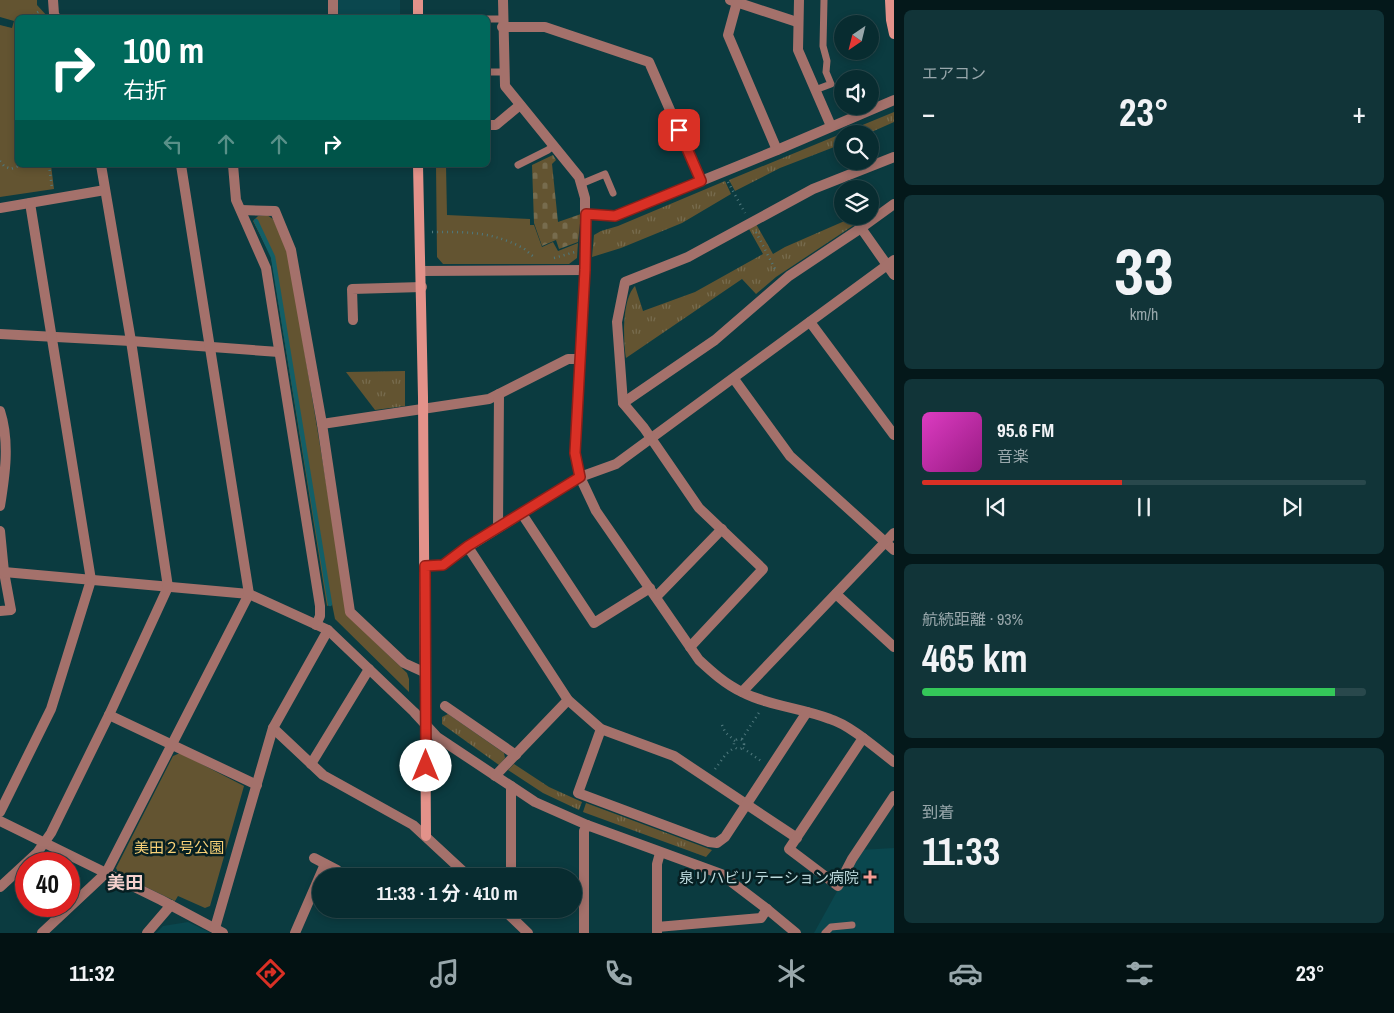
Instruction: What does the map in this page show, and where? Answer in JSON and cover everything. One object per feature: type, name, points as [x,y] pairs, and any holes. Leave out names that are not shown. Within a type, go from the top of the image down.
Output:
[{"type":"street","points":[[53,0],[54,15]]},
{"type":"street","points":[[333,0],[333,15]]},
{"type":"street","points":[[418,0],[418,15]]},
{"type":"street","points":[[503,0],[502,23],[505,86],[579,177],[585,198],[586,249],[575,453],[580,477],[596,511],[698,660],[714,674],[742,692],[763,700],[832,719],[863,738],[894,762]]},
{"type":"street","points":[[799,0],[797,22],[798,50],[831,126]]},
{"type":"street","points":[[890,0],[894,34]]},
{"type":"street","points":[[777,150],[728,35],[734,1],[797,22]]},
{"type":"street","points":[[502,23],[545,27],[650,62],[701,181]]},
{"type":"street","points":[[586,214],[615,216],[894,100]]},
{"type":"street","points":[[490,125],[496,125],[520,105]]},
{"type":"street","points":[[690,647],[763,570],[699,508],[651,439],[623,403],[617,322],[625,282],[688,257],[813,189],[894,157]]},
{"type":"street","points":[[0,887],[37,853],[44,843],[109,715],[168,587],[131,341],[101,167]]},
{"type":"street","points":[[42,933],[106,873],[249,594],[181,167]]},
{"type":"street","points":[[233,167],[236,200],[266,268],[320,606],[320,616],[316,625]]},
{"type":"street","points":[[418,167],[422,287],[426,836]]},
{"type":"street","points":[[0,208],[105,190]]},
{"type":"street","points":[[0,812],[52,709],[91,580],[30,203]]},
{"type":"street","points":[[623,403],[714,340],[783,281],[894,204]]},
{"type":"street","points":[[241,210],[274,211],[291,250],[322,424],[350,612],[404,663],[426,673]]},
{"type":"street","points":[[861,228],[890,263],[894,275]]},
{"type":"street","points":[[425,566],[443,565],[468,546],[580,477],[616,464],[890,263]]},
{"type":"street","points":[[421,271],[585,270]]},
{"type":"street","points":[[352,320],[352,289],[422,287]]},
{"type":"street","points":[[810,322],[894,435]]},
{"type":"street","points":[[0,334],[279,352]]},
{"type":"street","points":[[322,424],[489,399],[568,359],[579,359]]},
{"type":"street","points":[[734,379],[790,456],[894,550]]},
{"type":"street","points":[[498,528],[499,394]]},
{"type":"street","points":[[0,412],[4,426],[5,470],[0,506]]},
{"type":"street","points":[[522,514],[594,623],[653,593],[722,529]]},
{"type":"street","points":[[0,532],[4,572],[12,610],[0,610]]},
{"type":"street","points":[[742,692],[894,533]]},
{"type":"street","points":[[468,546],[568,700],[601,729],[674,756],[797,838]]},
{"type":"street","points":[[4,572],[249,594],[328,630],[437,737],[534,802],[586,825],[720,874],[767,908],[796,933]]},
{"type":"street","points":[[836,594],[894,647]]},
{"type":"street","points":[[0,821],[171,905],[219,931],[273,728],[328,630]]},
{"type":"street","points":[[311,764],[369,669]]},
{"type":"street","points":[[495,776],[568,700]]},
{"type":"street","points":[[444,706],[516,756]]},
{"type":"street","points":[[601,729],[578,793],[709,842],[717,843],[725,837],[747,805],[807,712]]},
{"type":"street","points":[[109,715],[257,785]]},
{"type":"street","points":[[273,728],[323,774],[413,825],[460,868]]},
{"type":"street","points":[[863,738],[789,849],[838,886],[852,859],[894,796]]},
{"type":"street","points":[[510,786],[511,868]]},
{"type":"street","points":[[584,933],[584,830],[586,825]]},
{"type":"street","points":[[660,853],[657,864],[657,930],[761,918],[767,908]]},
{"type":"street","points":[[314,858],[333,868]]},
{"type":"street","points":[[295,933],[325,864]]},
{"type":"street","points":[[147,933],[171,905]]},
{"type":"street","points":[[515,918],[528,933]]},
{"type":"lane","points":[[815,90],[831,84],[826,72],[823,46],[824,0]]},
{"type":"lane","points":[[490,20],[502,23]]},
{"type":"lane","points":[[490,72],[504,72]]},
{"type":"lane","points":[[518,165],[553,146]]},
{"type":"lane","points":[[581,184],[605,174],[613,193]]},
{"type":"lane","points":[[825,933],[831,927],[852,925]]},
{"type":"path","points":[[34,15],[41,10]]},
{"type":"path","points":[[0,162],[11,169],[16,167]]},
{"type":"path","points":[[48,167],[53,199]]},
{"type":"path","points":[[726,178],[746,216]]},
{"type":"path","points":[[753,227],[766,250],[772,266],[783,281]]},
{"type":"path","points":[[432,232],[478,232],[490,234],[523,248],[540,260]]},
{"type":"path","points":[[548,260],[586,249]]},
{"type":"path","points":[[735,741],[742,739],[760,711],[763,700]]},
{"type":"path","points":[[722,725],[725,732],[735,741],[735,747]]},
{"type":"path","points":[[742,739],[744,743],[743,748]]},
{"type":"path","points":[[735,747],[738,749],[743,748],[771,768]]},
{"type":"path","points":[[709,779],[726,754],[735,747]]},
{"type":"shaded area","points":[[338,0],[400,0],[400,15],[338,15]]},
{"type":"shaded area","name":"泉リハビリテーション病院","points":[[894,848],[894,933],[814,933],[860,850]]},
{"type":"shaded area","points":[[188,922],[211,933],[156,933],[163,926]]},
{"type":"green space","points":[[0,0],[37,0],[37,5],[46,15],[15,15],[15,167],[51,167],[54,189],[0,197],[0,25],[12,28],[14,21],[0,17]]},
{"type":"green space","points":[[894,112],[894,122],[879,129],[879,125],[862,125]]},
{"type":"green space","points":[[834,137],[834,147],[780,168],[735,191],[729,180]]},
{"type":"green space","points":[[553,155],[556,160],[552,164],[558,222],[581,214],[578,242],[559,249],[556,240],[542,246],[534,223],[532,165]]},
{"type":"green space","points":[[436,167],[446,167],[447,215],[530,219],[530,225],[534,225],[542,247],[553,242],[558,251],[578,243],[577,258],[569,264],[443,264],[437,257]]},
{"type":"green space","points":[[725,181],[731,194],[682,223],[621,248],[592,257],[594,235],[601,231],[618,226]]},
{"type":"green space","points":[[267,215],[273,219],[288,251],[348,616],[407,673],[409,692],[335,619],[332,604],[327,606],[271,256],[253,221],[258,216]]},
{"type":"green space","points":[[756,224],[773,254],[835,225],[854,225],[776,277],[756,294],[742,279],[626,358],[624,320],[628,300],[635,286],[643,311],[695,292],[763,254],[749,229]]},
{"type":"green space","points":[[405,371],[405,406],[375,410],[346,372]]},
{"type":"green space","points":[[448,714],[504,753],[505,758],[499,765],[442,724],[442,717]]},
{"type":"green space","name":"美田２号公園","points":[[180,753],[244,786],[210,906],[205,908],[178,896],[175,901],[119,874],[116,868],[173,756]]},
{"type":"green space","points":[[514,764],[549,787],[582,802],[579,810],[543,793],[508,770]]},
{"type":"green space","points":[[586,803],[712,850],[706,857],[583,812]]},
{"type":"waterway","points":[[256,221],[273,257],[330,604]]},
{"type":"place","name":"泉リハビリテーション病院","points":[[870,877]]},
{"type":"district","name":"美田","points":[[125,882]]},
{"type":"route","points":[[426,766],[425,566],[443,565],[468,546],[580,477],[575,453],[585,270],[586,214],[615,216],[701,181],[679,130]]}]
